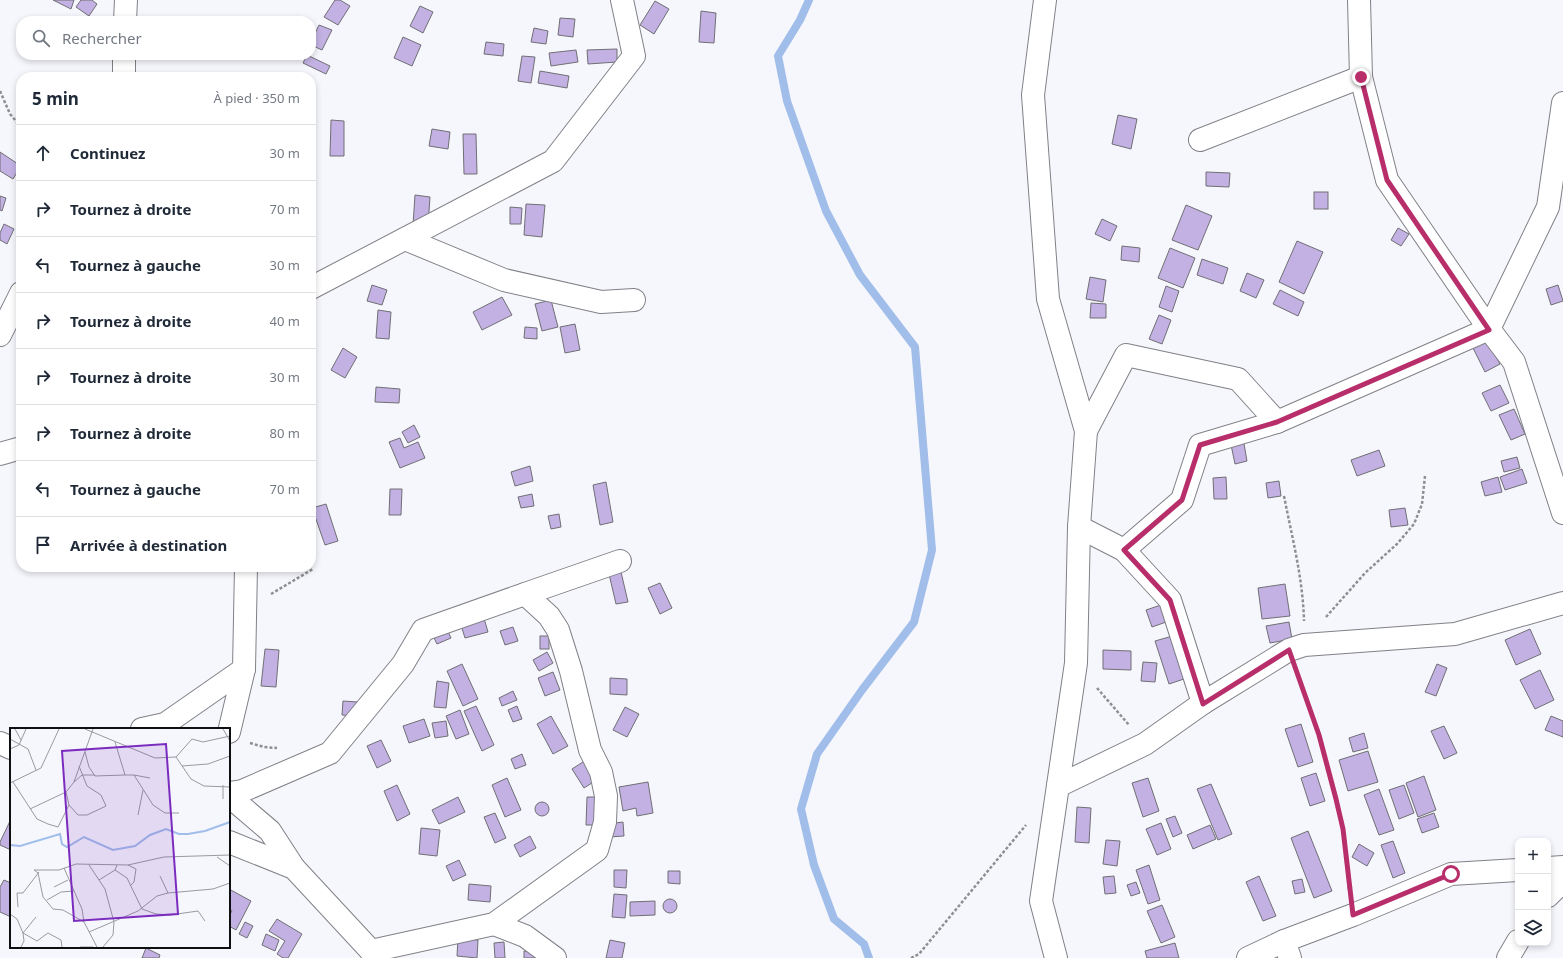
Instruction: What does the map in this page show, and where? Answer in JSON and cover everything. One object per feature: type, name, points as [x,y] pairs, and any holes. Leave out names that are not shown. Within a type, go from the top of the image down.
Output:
[{"type":"street","points":[[125,16],[126,0]]},
{"type":"street","points":[[316,285],[554,161],[634,56],[622,0]]},
{"type":"street","points":[[1046,0],[1033,95],[1048,299],[1086,431],[1079,527],[1076,663],[1041,902],[1056,958]]},
{"type":"street","points":[[1359,0],[1361,77],[1387,180],[1489,330],[1514,362],[1563,513]]},
{"type":"street","points":[[124,60],[124,72]]},
{"type":"street","points":[[1200,140],[1361,77]]},
{"type":"street","points":[[1124,550],[1182,500],[1200,445],[1277,422],[1489,330],[1548,208],[1563,103]]},
{"type":"street","points":[[406,239],[504,280],[601,302],[634,300]]},
{"type":"street","points":[[0,335],[16,303]]},
{"type":"street","points":[[1086,431],[1126,355],[1238,379],[1277,422]]},
{"type":"street","points":[[0,454],[16,449]]},
{"type":"street","points":[[1079,527],[1124,550],[1170,600],[1203,704]]},
{"type":"street","points":[[230,794],[242,791],[330,753],[403,664],[423,630],[620,561]]},
{"type":"street","points":[[230,728],[244,669],[246,572]]},
{"type":"street","points":[[230,795],[270,831],[294,868],[372,955],[494,924],[596,850],[605,822],[606,796],[601,772],[590,750],[571,671],[558,630],[549,616],[524,594]]},
{"type":"street","points":[[1058,786],[1145,744],[1203,704],[1297,647],[1454,634],[1563,604]]},
{"type":"street","points":[[147,728],[165,724],[244,669]]},
{"type":"street","points":[[0,743],[10,748]]},
{"type":"street","points":[[230,842],[294,868]]},
{"type":"street","points":[[1551,868],[1563,867]]},
{"type":"street","points":[[1248,958],[1287,950],[1353,915],[1451,874],[1515,870]]},
{"type":"street","points":[[1551,893],[1563,881]]},
{"type":"street","points":[[494,924],[525,936],[555,958]]},
{"type":"street","points":[[1508,958],[1515,946]]},
{"type":"path","points":[[0,91],[10,114],[16,121]]},
{"type":"path","points":[[1297,647],[1365,573],[1397,544],[1414,524],[1422,504],[1425,476]]},
{"type":"path","points":[[1284,496],[1304,603],[1297,647],[1343,829],[1353,915]]},
{"type":"path","points":[[245,616],[275,590],[308,572]]},
{"type":"path","points":[[1076,663],[1145,744]]},
{"type":"path","points":[[911,958],[919,954],[1028,822]]},
{"type":"building","points":[[53,0],[74,0],[71,9]]},
{"type":"building","points":[[81,0],[92,0],[97,4],[89,16],[76,7]]},
{"type":"building","points":[[335,0],[340,0],[350,6],[338,25],[324,17]]},
{"type":"building","points":[[655,1],[669,9],[654,34],[640,25]]},
{"type":"building","points":[[420,6],[433,12],[423,33],[410,26]]},
{"type":"building","points":[[701,11],[716,13],[714,43],[699,42]]},
{"type":"building","points":[[560,18],[575,19],[573,37],[558,35]]},
{"type":"building","points":[[319,25],[332,30],[322,50],[316,47],[316,31]]},
{"type":"building","points":[[534,28],[548,31],[546,44],[531,42]]},
{"type":"building","points":[[403,37],[421,45],[412,66],[394,58]]},
{"type":"building","points":[[486,42],[504,44],[503,56],[484,54]]},
{"type":"building","points":[[617,49],[617,62],[588,64],[587,50]]},
{"type":"building","points":[[576,50],[578,62],[551,66],[549,53]]},
{"type":"building","points":[[522,56],[535,57],[531,83],[518,81]]},
{"type":"building","points":[[316,59],[330,66],[326,74],[303,63],[304,60]]},
{"type":"building","points":[[540,71],[569,76],[567,88],[538,83]]},
{"type":"building","points":[[1118,115],[1137,119],[1131,149],[1112,144]]},
{"type":"building","points":[[331,120],[344,121],[344,156],[330,156]]},
{"type":"building","points":[[432,129],[450,132],[448,149],[429,146]]},
{"type":"building","points":[[463,134],[476,134],[477,174],[464,174]]},
{"type":"building","points":[[0,152],[16,163],[16,174],[13,179],[0,171]]},
{"type":"building","points":[[1206,172],[1230,173],[1229,187],[1206,186]]},
{"type":"building","points":[[1314,192],[1328,192],[1328,209],[1314,209]]},
{"type":"building","points":[[415,195],[430,197],[428,226],[413,225]]},
{"type":"building","points":[[0,196],[6,198],[2,211],[0,210]]},
{"type":"building","points":[[526,204],[545,205],[542,237],[524,235]]},
{"type":"building","points":[[1186,205],[1212,216],[1198,250],[1172,240]]},
{"type":"building","points":[[510,207],[522,208],[521,224],[510,224]]},
{"type":"building","points":[[1102,219],[1117,226],[1110,241],[1095,234]]},
{"type":"building","points":[[4,224],[14,229],[7,244],[0,240],[0,233]]},
{"type":"building","points":[[1398,228],[1409,234],[1401,246],[1391,240]]},
{"type":"building","points":[[1297,241],[1323,252],[1304,294],[1279,282]]},
{"type":"building","points":[[1122,246],[1140,248],[1139,262],[1121,260]]},
{"type":"building","points":[[1170,248],[1195,258],[1183,288],[1158,278]]},
{"type":"building","points":[[1202,259],[1228,268],[1223,284],[1197,275]]},
{"type":"building","points":[[1247,273],[1264,280],[1256,298],[1240,291]]},
{"type":"building","points":[[1090,277],[1106,280],[1103,302],[1086,299]]},
{"type":"building","points":[[372,285],[387,290],[382,305],[367,301]]},
{"type":"building","points":[[1558,285],[1563,301],[1551,305],[1546,289]]},
{"type":"building","points":[[1166,286],[1179,291],[1172,312],[1159,307]]},
{"type":"building","points":[[1280,290],[1304,302],[1298,316],[1273,304]]},
{"type":"building","points":[[502,297],[512,315],[482,330],[473,312]]},
{"type":"building","points":[[551,300],[558,327],[542,331],[535,304]]},
{"type":"building","points":[[1091,303],[1106,304],[1106,318],[1090,318]]},
{"type":"building","points":[[378,310],[391,312],[389,339],[376,338]]},
{"type":"building","points":[[1159,315],[1171,320],[1162,344],[1149,339]]},
{"type":"building","points":[[575,324],[580,350],[565,353],[560,327]]},
{"type":"building","points":[[525,327],[537,328],[537,339],[524,338]]},
{"type":"building","points":[[1488,341],[1500,364],[1485,372],[1473,348]]},
{"type":"building","points":[[343,348],[357,357],[345,378],[331,370]]},
{"type":"building","points":[[1500,385],[1509,403],[1491,411],[1482,393]]},
{"type":"building","points":[[376,387],[400,389],[399,403],[375,402]]},
{"type":"building","points":[[1514,409],[1525,434],[1511,440],[1499,415]]},
{"type":"building","points":[[414,425],[420,437],[408,443],[402,432]]},
{"type":"building","points":[[400,438],[404,448],[418,442],[425,458],[400,468],[389,442]]},
{"type":"building","points":[[1243,438],[1247,461],[1235,464],[1230,440]]},
{"type":"building","points":[[1379,450],[1385,466],[1357,476],[1351,460]]},
{"type":"building","points":[[1517,457],[1520,468],[1504,472],[1501,461]]},
{"type":"building","points":[[530,466],[533,481],[515,486],[511,472]]},
{"type":"building","points":[[1522,469],[1527,483],[1505,490],[1500,477]]},
{"type":"building","points":[[1226,477],[1227,499],[1214,499],[1213,478]]},
{"type":"building","points":[[1498,477],[1502,492],[1485,496],[1481,482]]},
{"type":"building","points":[[1279,481],[1281,496],[1268,498],[1266,483]]},
{"type":"building","points":[[606,482],[613,522],[600,525],[593,485]]},
{"type":"building","points":[[390,489],[402,489],[401,515],[389,515]]},
{"type":"building","points":[[532,494],[534,506],[521,508],[518,497]]},
{"type":"building","points":[[326,504],[338,541],[325,545],[316,519],[316,507]]},
{"type":"building","points":[[1405,508],[1408,525],[1391,527],[1389,510]]},
{"type":"building","points":[[559,514],[561,527],[551,529],[548,516]]},
{"type":"building","points":[[621,572],[628,602],[616,604],[609,574]]},
{"type":"building","points":[[660,583],[672,608],[660,614],[648,588]]},
{"type":"building","points":[[1285,584],[1290,616],[1262,619],[1258,588]]},
{"type":"building","points":[[1164,604],[1169,621],[1152,627],[1146,610]]},
{"type":"building","points":[[483,615],[488,632],[465,638],[460,622]]},
{"type":"building","points":[[1289,622],[1292,639],[1270,643],[1266,626]]},
{"type":"building","points":[[446,627],[451,638],[437,644],[432,634]]},
{"type":"building","points":[[513,627],[518,641],[505,645],[500,631]]},
{"type":"building","points":[[1530,629],[1541,654],[1516,665],[1505,640]]},
{"type":"building","points":[[1176,635],[1190,677],[1169,684],[1155,641]]},
{"type":"building","points":[[540,636],[549,636],[549,649],[540,649]]},
{"type":"building","points":[[265,649],[279,650],[276,687],[261,686]]},
{"type":"building","points":[[1103,650],[1131,651],[1131,670],[1103,669]]},
{"type":"building","points":[[547,652],[553,663],[539,671],[533,660]]},
{"type":"building","points":[[1143,662],[1157,663],[1155,682],[1141,681]]},
{"type":"building","points":[[462,664],[478,699],[463,706],[447,671]]},
{"type":"building","points":[[1437,664],[1447,668],[1436,696],[1425,692]]},
{"type":"building","points":[[1540,670],[1554,700],[1535,709],[1520,680]]},
{"type":"building","points":[[553,672],[560,690],[545,696],[538,678]]},
{"type":"building","points":[[610,678],[627,679],[627,695],[610,694]]},
{"type":"building","points":[[437,681],[449,683],[446,708],[434,707]]},
{"type":"building","points":[[513,691],[517,700],[502,706],[499,698]]},
{"type":"building","points":[[343,701],[358,702],[357,716],[342,715]]},
{"type":"building","points":[[476,706],[494,745],[482,751],[464,711]]},
{"type":"building","points":[[517,706],[522,719],[513,722],[508,710]]},
{"type":"building","points":[[625,707],[639,714],[627,737],[613,730]]},
{"type":"building","points":[[460,710],[469,734],[456,739],[446,716]]},
{"type":"building","points":[[551,716],[568,746],[553,754],[537,724]]},
{"type":"building","points":[[1551,716],[1563,721],[1563,737],[1545,730]]},
{"type":"building","points":[[424,719],[430,736],[409,743],[403,726]]},
{"type":"building","points":[[446,721],[448,736],[435,738],[432,723]]},
{"type":"building","points":[[1301,724],[1313,762],[1298,767],[1285,729]]},
{"type":"building","points":[[1444,726],[1457,753],[1444,759],[1431,731]]},
{"type":"building","points":[[1364,733],[1368,748],[1353,752],[1349,738]]},
{"type":"building","points":[[381,740],[391,761],[377,768],[367,746]]},
{"type":"building","points":[[1368,751],[1378,782],[1348,791],[1339,760]]},
{"type":"building","points":[[522,754],[526,765],[515,769],[511,759]]},
{"type":"building","points":[[586,760],[598,779],[584,788],[572,769]]},
{"type":"building","points":[[1316,773],[1325,801],[1310,806],[1301,778]]},
{"type":"building","points":[[1424,776],[1436,810],[1418,817],[1406,783]]},
{"type":"building","points":[[507,778],[521,810],[505,817],[492,785]]},
{"type":"building","points":[[1148,778],[1159,811],[1143,817],[1132,783]]},
{"type":"building","points":[[648,782],[653,813],[637,816],[636,808],[623,811],[619,787]]},
{"type":"building","points":[[1211,784],[1232,834],[1218,840],[1197,789]]},
{"type":"building","points":[[397,785],[410,814],[397,821],[384,791]]},
{"type":"building","points":[[1404,785],[1414,813],[1399,819],[1389,790]]},
{"type":"building","points":[[1379,789],[1394,830],[1379,835],[1364,795]]},
{"type":"building","points":[[458,797],[465,812],[439,824],[432,810]]},
{"type":"building","points":[[587,797],[602,797],[602,825],[586,825]]},
{"type":"building","points":[[539,802],[545,802],[549,806],[549,812],[545,816],[539,816],[535,812],[535,806]]},
{"type":"building","points":[[1077,807],[1091,808],[1089,843],[1075,842]]},
{"type":"building","points":[[495,813],[506,838],[495,843],[484,817]]},
{"type":"building","points":[[1434,813],[1439,827],[1422,833],[1417,819]]},
{"type":"building","points":[[1175,816],[1182,833],[1173,837],[1166,819]]},
{"type":"building","points":[[10,821],[10,850],[0,845]]},
{"type":"building","points":[[623,822],[624,836],[609,837],[607,824]]},
{"type":"building","points":[[1161,823],[1171,849],[1157,855],[1146,829]]},
{"type":"building","points":[[1210,825],[1216,839],[1193,849],[1187,835]]},
{"type":"building","points":[[421,828],[440,830],[437,856],[419,854]]},
{"type":"building","points":[[1308,831],[1332,891],[1314,898],[1291,838]]},
{"type":"building","points":[[530,836],[536,848],[520,857],[514,845]]},
{"type":"building","points":[[1106,840],[1120,841],[1117,866],[1103,864]]},
{"type":"building","points":[[1393,841],[1405,873],[1393,878],[1381,845]]},
{"type":"building","points":[[1359,844],[1374,853],[1367,866],[1352,857]]},
{"type":"building","points":[[459,860],[466,875],[453,881],[446,866]]},
{"type":"building","points":[[1149,865],[1160,900],[1148,904],[1136,870]]},
{"type":"building","points":[[614,870],[627,870],[626,888],[614,887]]},
{"type":"building","points":[[668,871],[680,871],[680,884],[668,883]]},
{"type":"building","points":[[1114,876],[1116,893],[1105,894],[1103,877]]},
{"type":"building","points":[[1259,876],[1276,916],[1263,921],[1246,882]]},
{"type":"building","points":[[1302,879],[1305,892],[1295,894],[1292,881]]},
{"type":"building","points":[[4,880],[10,883],[10,917],[0,912],[0,887]]},
{"type":"building","points":[[1136,882],[1140,893],[1131,896],[1127,885]]},
{"type":"building","points":[[469,884],[491,886],[490,902],[468,900]]},
{"type":"building","points":[[230,890],[251,901],[236,930],[230,927],[230,914],[232,911],[230,910]]},
{"type":"building","points":[[614,894],[627,895],[625,918],[612,917]]},
{"type":"building","points":[[667,899],[673,899],[677,903],[677,909],[673,913],[667,913],[663,909],[663,903]]},
{"type":"building","points":[[655,901],[655,915],[630,916],[630,902]]},
{"type":"building","points":[[1162,905],[1175,937],[1161,943],[1147,911]]},
{"type":"building","points":[[277,919],[302,934],[288,958],[283,958],[277,954],[285,941],[269,931]]},
{"type":"building","points":[[245,922],[253,926],[247,938],[239,934]]},
{"type":"building","points":[[266,934],[279,940],[275,951],[262,945]]},
{"type":"building","points":[[458,938],[478,940],[477,958],[457,956]]},
{"type":"building","points":[[610,940],[625,943],[622,958],[606,958]]},
{"type":"building","points":[[504,942],[505,958],[495,958],[494,943]]},
{"type":"building","points":[[1175,943],[1179,958],[1147,958],[1145,951]]},
{"type":"building","points":[[146,948],[160,955],[159,958],[142,958]]},
{"type":"building","points":[[524,951],[538,952],[538,958],[524,958]]},
{"type":"waterway","points":[[809,0],[800,20],[778,56],[787,101],[826,211],[860,275],[915,347],[932,550],[914,622],[862,690],[817,754],[801,809],[814,865],[834,919],[864,944],[869,958]]},
{"type":"route","points":[[1361,77],[1387,180],[1489,330],[1277,422],[1200,445],[1182,500],[1124,550],[1170,600],[1203,704],[1289,650],[1319,735],[1336,799],[1343,829],[1348,887],[1353,915],[1451,874]]}]
